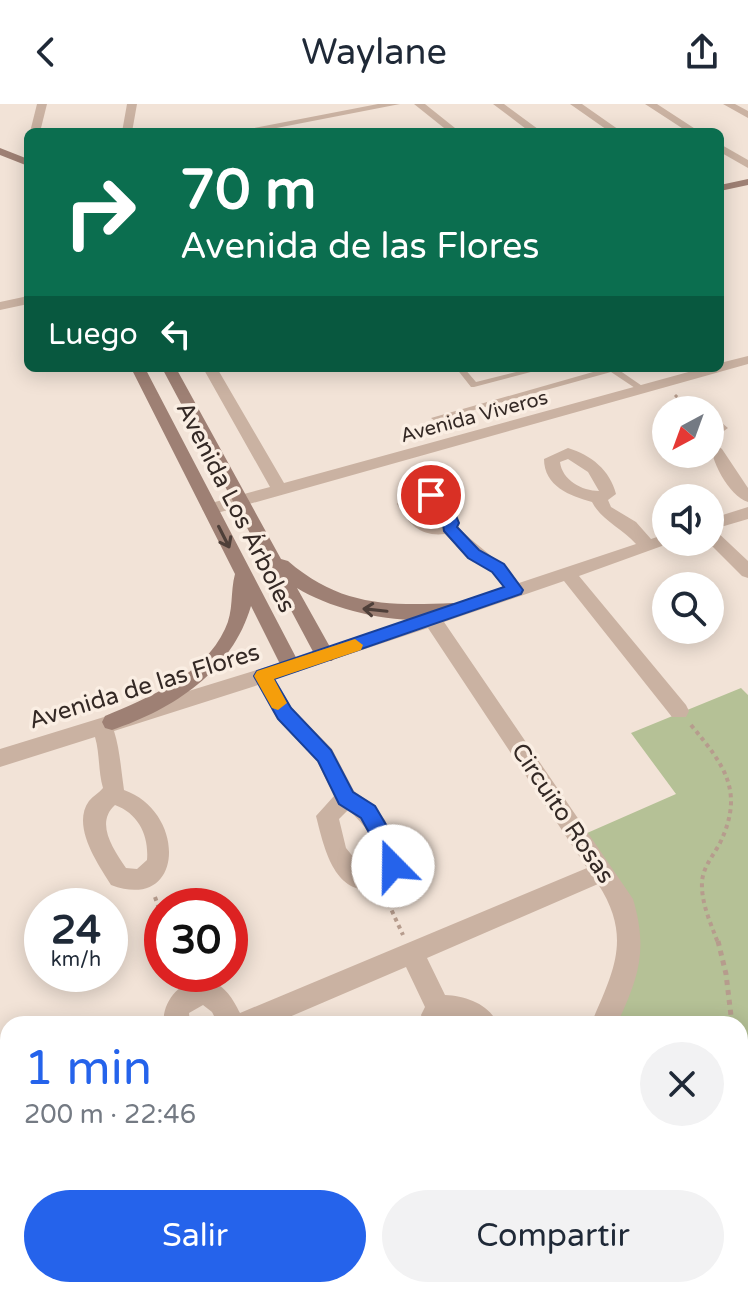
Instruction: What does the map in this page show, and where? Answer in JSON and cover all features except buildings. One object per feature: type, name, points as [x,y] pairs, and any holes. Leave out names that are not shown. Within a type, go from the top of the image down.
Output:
[{"type":"street","points":[[36,128],[42,104]]},
{"type":"street","points":[[128,128],[132,104]]},
{"type":"street","points":[[283,128],[395,104]]},
{"type":"street","points":[[419,104],[450,128]]},
{"type":"street","points":[[498,104],[531,128]]},
{"type":"street","points":[[575,104],[611,128]]},
{"type":"street","points":[[650,104],[689,128]]},
{"type":"street","points":[[728,104],[748,115]]},
{"type":"street","points":[[724,150],[748,165]]},
{"type":"street","points":[[0,151],[24,161]]},
{"type":"street","points":[[724,187],[748,182]]},
{"type":"street","points":[[0,306],[24,301]]},
{"type":"street","name":"Avenida Viveros","points":[[724,367],[748,360]]},
{"type":"street","name":"Avenida Los Árboles","points":[[140,372],[291,667]]},
{"type":"street","name":"Avenida Los Árboles","points":[[171,372],[325,656]]},
{"type":"street","points":[[212,372],[280,490]]},
{"type":"street","name":"Avenida Viveros","points":[[210,509],[706,372]]},
{"type":"street","points":[[180,451],[210,443]]},
{"type":"street","points":[[724,460],[730,480],[748,497]]},
{"type":"street","points":[[598,498],[605,511],[652,540]]},
{"type":"street","points":[[724,521],[748,513]]},
{"type":"street","points":[[449,528],[474,554],[498,568],[515,590]]},
{"type":"street","points":[[260,536],[291,575],[337,602],[381,611],[453,610]]},
{"type":"street","name":"Avenida de las Flores","points":[[0,758],[325,656],[652,545]]},
{"type":"street","points":[[724,548],[748,572]]},
{"type":"street","points":[[112,795],[114,788],[108,767],[107,723],[178,691],[219,655],[242,611],[244,591],[241,569]]},
{"type":"street","points":[[567,573],[679,711]]},
{"type":"street","name":"Circuito Rosas","points":[[431,618],[621,899],[631,927],[632,949],[627,971],[607,1016]]},
{"type":"street","points":[[263,676],[284,713],[325,755],[346,798],[368,812],[388,846],[393,866],[377,879],[357,880],[336,852],[327,816],[346,798]]},
{"type":"street","points":[[262,1016],[602,872]]},
{"type":"street","points":[[411,952],[438,1015],[462,1008],[474,1016]]},
{"type":"street","points":[[175,1016],[180,1003],[189,994],[206,992],[221,1003],[228,1016]]},
{"type":"lane","points":[[463,372],[474,385],[526,372]]},
{"type":"lane","points":[[435,418],[598,372]]},
{"type":"lane","points":[[618,372],[644,390]]},
{"type":"path","points":[[679,711],[723,764],[735,788],[737,807],[730,829],[705,866],[702,887],[723,958],[731,1016]]},
{"type":"path","points":[[377,879],[411,952]]},
{"type":"green space","points":[[741,688],[748,695],[748,1016],[618,1016],[632,949],[578,837],[676,794],[631,733]]},
{"type":"slow traffic","points":[[278,703],[263,676],[355,645]]},
{"type":"route","points":[[393,866],[388,846],[368,812],[346,798],[325,755],[284,713],[263,676],[515,590],[498,568],[474,554],[449,528],[452,523],[449,515],[431,495]]}]
